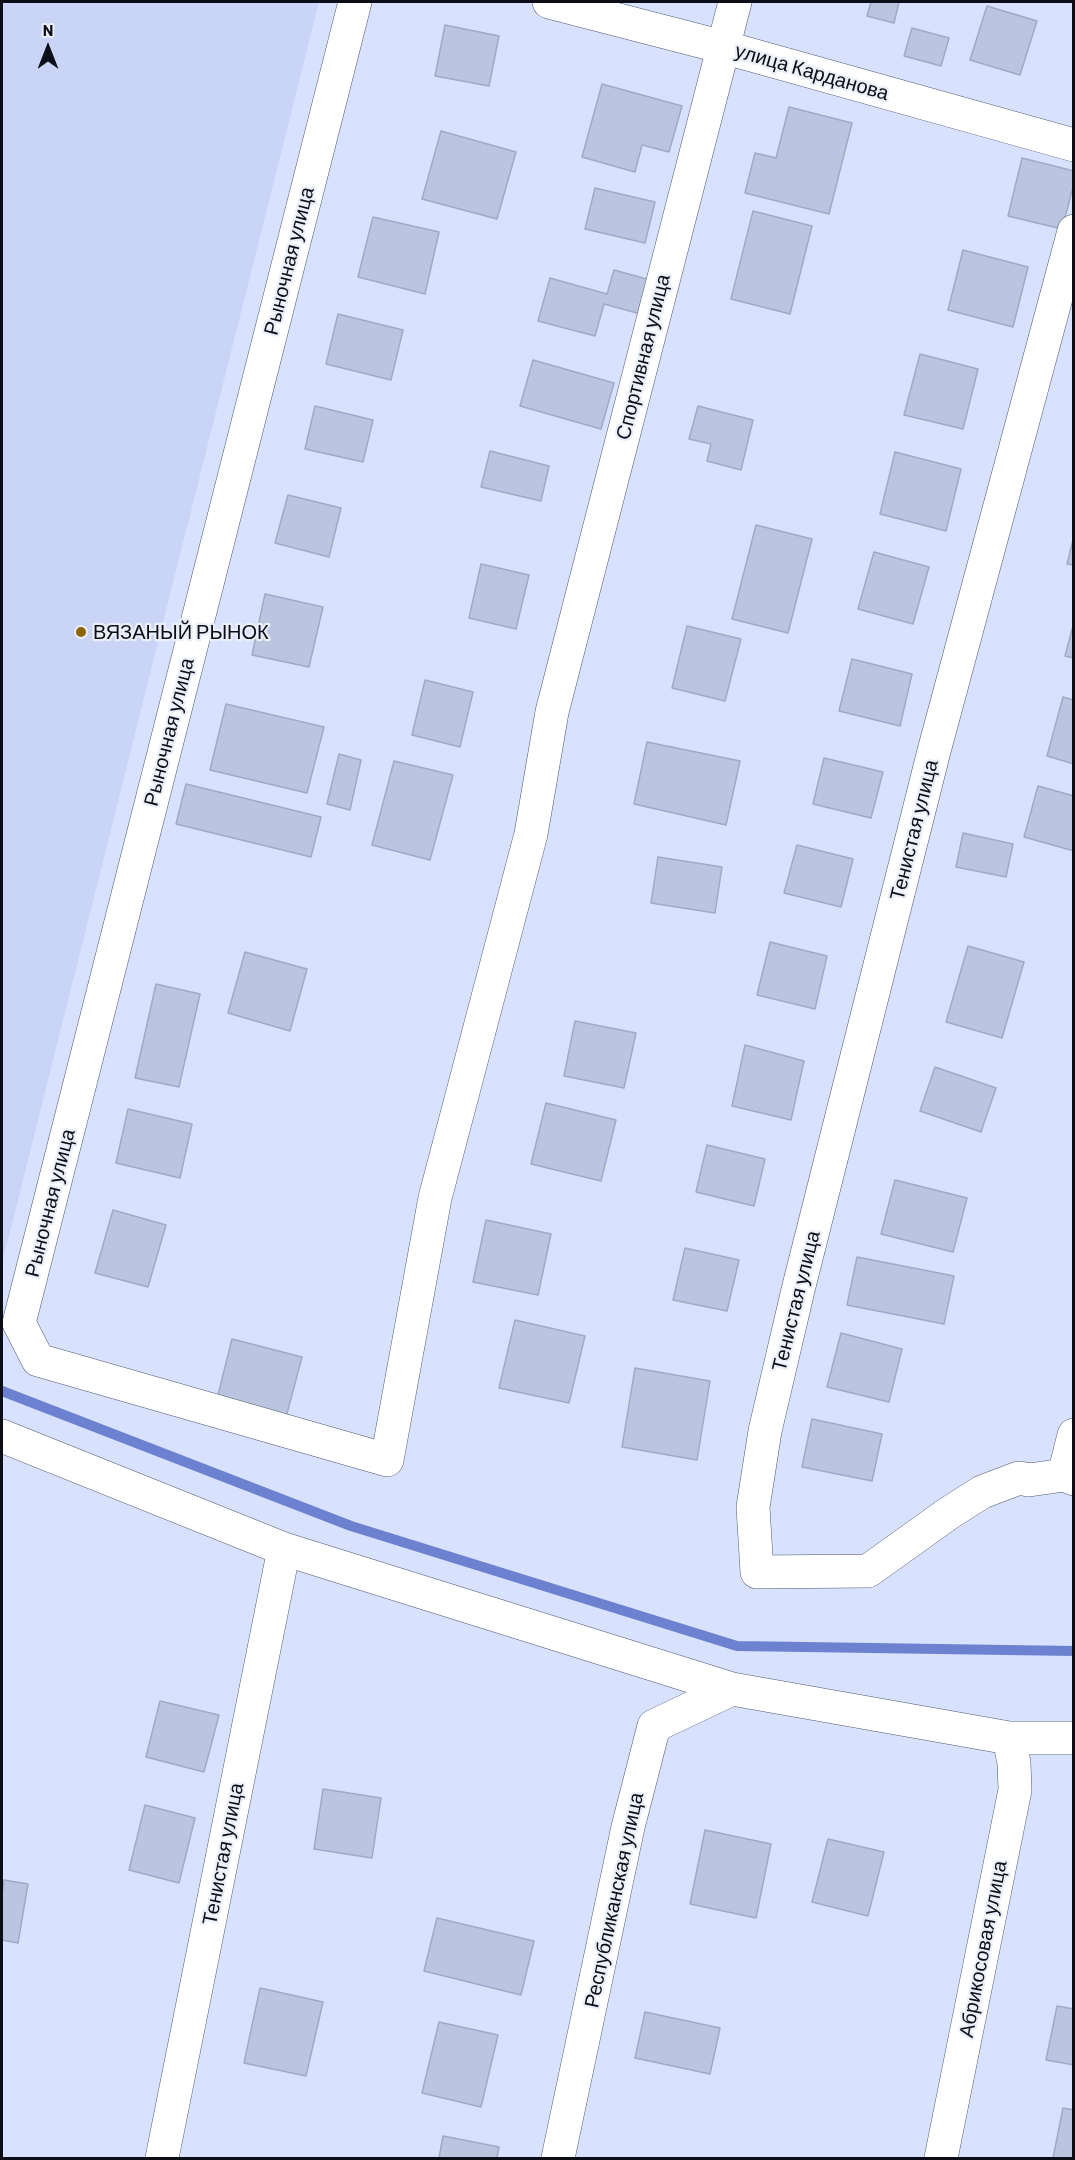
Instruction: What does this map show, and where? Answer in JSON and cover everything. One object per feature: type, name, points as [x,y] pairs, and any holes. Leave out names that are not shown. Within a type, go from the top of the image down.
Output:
[{"type":"street","name":"Рыночная улица","points":[[19,1323],[355,2]]},
{"type":"street","name":"улица Карданова","points":[[549,2],[723,47],[1074,145]]},
{"type":"street","name":"Спортивная улица","points":[[19,1323],[38,1360],[387,1460],[435,1198],[531,834],[552,712],[735,2]]},
{"type":"street","name":"Тенистая улица","points":[[1069,1477],[1029,1480],[1019,1478],[982,1492],[868,1571],[757,1572],[753,1507],[765,1431],[801,1278],[934,751],[1074,231]]},
{"type":"street","points":[[1069,1477],[1074,1435]]},
{"type":"street","points":[[2,1436],[284,1549],[732,1689],[1009,1738],[1074,1738]]},
{"type":"street","name":"Тенистая улица","points":[[162,2158],[284,1549]]},
{"type":"street","name":"Республиканская улица","points":[[558,2158],[628,1827],[654,1726],[732,1689]]},
{"type":"street","name":"Абрикосовая улица","points":[[941,2158],[1015,1790],[1014,1763],[1009,1738]]},
{"type":"shaded area","name":"ВЯЗАНЫЙ РЫНОК","points":[[2,2],[319,2],[2,1263]]},
{"type":"building","points":[[871,2],[899,2],[894,23],[867,16]]},
{"type":"building","points":[[987,6],[1037,21],[1020,75],[970,60]]},
{"type":"building","points":[[445,25],[499,36],[489,86],[435,76]]},
{"type":"building","points":[[912,28],[949,38],[941,66],[904,56]]},
{"type":"building","points":[[602,84],[682,106],[669,152],[642,145],[635,172],[582,157]]},
{"type":"building","points":[[789,107],[852,123],[829,214],[745,193],[755,153],[776,158]]},
{"type":"building","points":[[441,131],[516,152],[497,219],[422,199]]},
{"type":"building","points":[[1022,158],[1074,171],[1074,183],[1062,229],[1008,216]]},
{"type":"building","points":[[595,188],[655,202],[645,243],[585,229]]},
{"type":"building","points":[[753,211],[812,226],[790,314],[731,299]]},
{"type":"building","points":[[373,217],[439,232],[425,294],[358,277]]},
{"type":"building","points":[[963,250],[1028,267],[1013,327],[948,310]]},
{"type":"building","points":[[614,270],[654,281],[644,315],[604,304],[595,336],[538,321],[550,278],[607,294]]},
{"type":"building","points":[[338,314],[403,330],[391,380],[326,364]]},
{"type":"building","points":[[920,354],[978,369],[963,429],[904,415]]},
{"type":"building","points":[[533,360],[614,383],[601,429],[520,406]]},
{"type":"building","points":[[315,406],[373,420],[363,462],[305,449]]},
{"type":"building","points":[[698,406],[753,420],[741,470],[707,461],[711,444],[689,439]]},
{"type":"building","points":[[490,451],[549,466],[541,501],[481,487]]},
{"type":"building","points":[[895,452],[961,469],[946,531],[880,514]]},
{"type":"building","points":[[288,495],[341,508],[329,557],[275,543]]},
{"type":"building","points":[[756,525],[812,539],[788,633],[732,619]]},
{"type":"building","points":[[1074,536],[1074,565],[1067,564]]},
{"type":"building","points":[[874,552],[929,567],[913,624],[858,609]]},
{"type":"building","points":[[481,564],[529,575],[516,629],[469,618]]},
{"type":"building","points":[[265,594],[323,607],[309,667],[252,655]]},
{"type":"building","points":[[1074,622],[1074,658],[1065,656]]},
{"type":"building","points":[[687,626],[741,639],[725,701],[672,688]]},
{"type":"building","points":[[852,659],[912,674],[900,726],[839,711]]},
{"type":"building","points":[[425,680],[473,692],[460,747],[412,735]]},
{"type":"building","points":[[1063,697],[1074,700],[1074,764],[1047,756]]},
{"type":"building","points":[[226,704],[324,727],[307,793],[210,770]]},
{"type":"building","points":[[647,742],[740,761],[726,825],[634,804]]},
{"type":"building","points":[[339,754],[361,760],[350,810],[327,804]]},
{"type":"building","points":[[824,758],[883,772],[871,818],[813,804]]},
{"type":"building","points":[[394,761],[453,775],[430,860],[372,845]]},
{"type":"building","points":[[186,784],[321,817],[311,857],[176,824]]},
{"type":"building","points":[[1038,786],[1074,796],[1074,851],[1024,837]]},
{"type":"building","points":[[963,833],[1013,844],[1006,877],[956,867]]},
{"type":"building","points":[[797,845],[853,859],[841,907],[784,893]]},
{"type":"building","points":[[658,857],[722,867],[715,913],[651,903]]},
{"type":"building","points":[[770,942],[827,956],[815,1009],[757,995]]},
{"type":"building","points":[[968,946],[1024,962],[1002,1038],[946,1022]]},
{"type":"building","points":[[245,952],[307,969],[290,1031],[228,1013]]},
{"type":"building","points":[[156,984],[200,994],[179,1087],[135,1078]]},
{"type":"building","points":[[575,1021],[636,1033],[624,1088],[564,1076]]},
{"type":"building","points":[[745,1045],[804,1061],[791,1120],[732,1106]]},
{"type":"building","points":[[935,1067],[996,1088],[981,1132],[920,1111]]},
{"type":"building","points":[[546,1103],[616,1120],[601,1181],[531,1164]]},
{"type":"building","points":[[128,1109],[192,1124],[180,1178],[116,1163]]},
{"type":"building","points":[[707,1145],[765,1159],[754,1206],[696,1192]]},
{"type":"building","points":[[895,1180],[967,1198],[953,1252],[881,1234]]},
{"type":"building","points":[[113,1210],[166,1225],[148,1287],[95,1273]]},
{"type":"building","points":[[486,1220],[551,1234],[538,1295],[473,1282]]},
{"type":"building","points":[[685,1248],[739,1260],[727,1311],[673,1300]]},
{"type":"building","points":[[857,1257],[954,1276],[944,1324],[847,1305]]},
{"type":"building","points":[[515,1320],[585,1336],[569,1403],[499,1388]]},
{"type":"building","points":[[841,1333],[902,1349],[889,1402],[827,1387]]},
{"type":"building","points":[[232,1339],[302,1357],[285,1421],[216,1403]]},
{"type":"building","points":[[635,1368],[710,1381],[697,1460],[622,1447]]},
{"type":"building","points":[[812,1419],[882,1434],[872,1481],[802,1467]]},
{"type":"building","points":[[160,1701],[219,1715],[204,1772],[146,1757]]},
{"type":"building","points":[[323,1789],[381,1798],[372,1858],[314,1849]]},
{"type":"building","points":[[145,1805],[195,1818],[179,1883],[129,1870]]},
{"type":"building","points":[[705,1830],[771,1844],[756,1918],[690,1904]]},
{"type":"building","points":[[828,1839],[884,1852],[868,1916],[812,1902]]},
{"type":"building","points":[[4,1880],[28,1884],[18,1943],[2,1940]]},
{"type":"building","points":[[437,1918],[534,1941],[521,1995],[424,1971]]},
{"type":"building","points":[[260,1988],[323,2002],[306,2076],[244,2063]]},
{"type":"building","points":[[1057,2006],[1074,2009],[1074,2065],[1046,2060]]},
{"type":"building","points":[[645,2012],[720,2028],[710,2074],[635,2058]]},
{"type":"building","points":[[439,2022],[498,2035],[481,2107],[422,2093]]},
{"type":"building","points":[[1063,2108],[1074,2110],[1074,2158],[1053,2158]]},
{"type":"building","points":[[443,2136],[499,2147],[497,2158],[439,2158]]},
{"type":"waterway","points":[[2,1391],[351,1526],[737,1646],[1074,1651]]},
{"type":"place","name":"ВЯЗАНЫЙ РЫНОК","points":[[81,632]]}]
